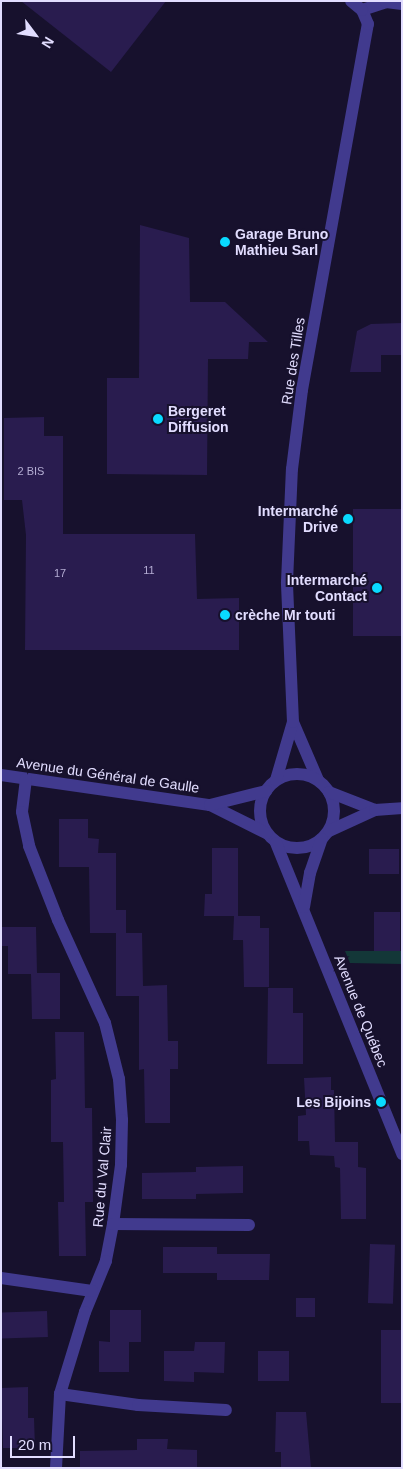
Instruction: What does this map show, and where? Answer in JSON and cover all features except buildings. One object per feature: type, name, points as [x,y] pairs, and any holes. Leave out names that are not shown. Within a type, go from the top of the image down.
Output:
[{"type":"street","points":[[351,1],[362,10],[386,2],[402,4]]},
{"type":"street","name":"Rue des Tilles","points":[[276,780],[293,722],[288,582],[292,469],[302,390],[368,24],[362,10]]},
{"type":"street","name":"Rue des Tilles","points":[[293,722],[318,780]]},
{"type":"street","points":[[304,907],[310,873],[326,835],[335,810],[329,792],[318,780],[292,774],[276,780],[266,791],[259,810],[266,833],[276,843],[300,848],[326,835],[375,810],[402,808]]},
{"type":"street","name":"Avenue du Général de Gaulle","points":[[1,775],[210,805],[266,833]]},
{"type":"street","name":"Rue du Val Clair","points":[[26,779],[22,812],[29,846],[58,920],[94,992],[115,1060],[122,1139],[113,1224],[106,1261],[92,1291],[60,1394],[56,1468]]},
{"type":"street","name":"Avenue du Général de Gaulle","points":[[210,805],[266,791]]},
{"type":"street","points":[[329,792],[375,810]]},
{"type":"street","name":"Avenue de Québec","points":[[276,843],[304,907],[402,1154]]},
{"type":"street","points":[[113,1224],[249,1225]]},
{"type":"street","points":[[1,1278],[92,1291]]},
{"type":"street","points":[[60,1394],[138,1405],[226,1410]]},
{"type":"green space","points":[[345,951],[402,951],[402,964],[350,963]]},
{"type":"place","name":"Garage Bruno Mathieu Sarl","points":[[225,242]]},
{"type":"place","name":"Bergeret Diffusion","points":[[158,419]]},
{"type":"place","name":"Intermarché Drive","points":[[348,519]]},
{"type":"place","name":"Intermarché Contact","points":[[377,588]]},
{"type":"place","name":"crèche Mr touti","points":[[225,615]]},
{"type":"place","name":"Les Bijoins","points":[[381,1102]]}]
